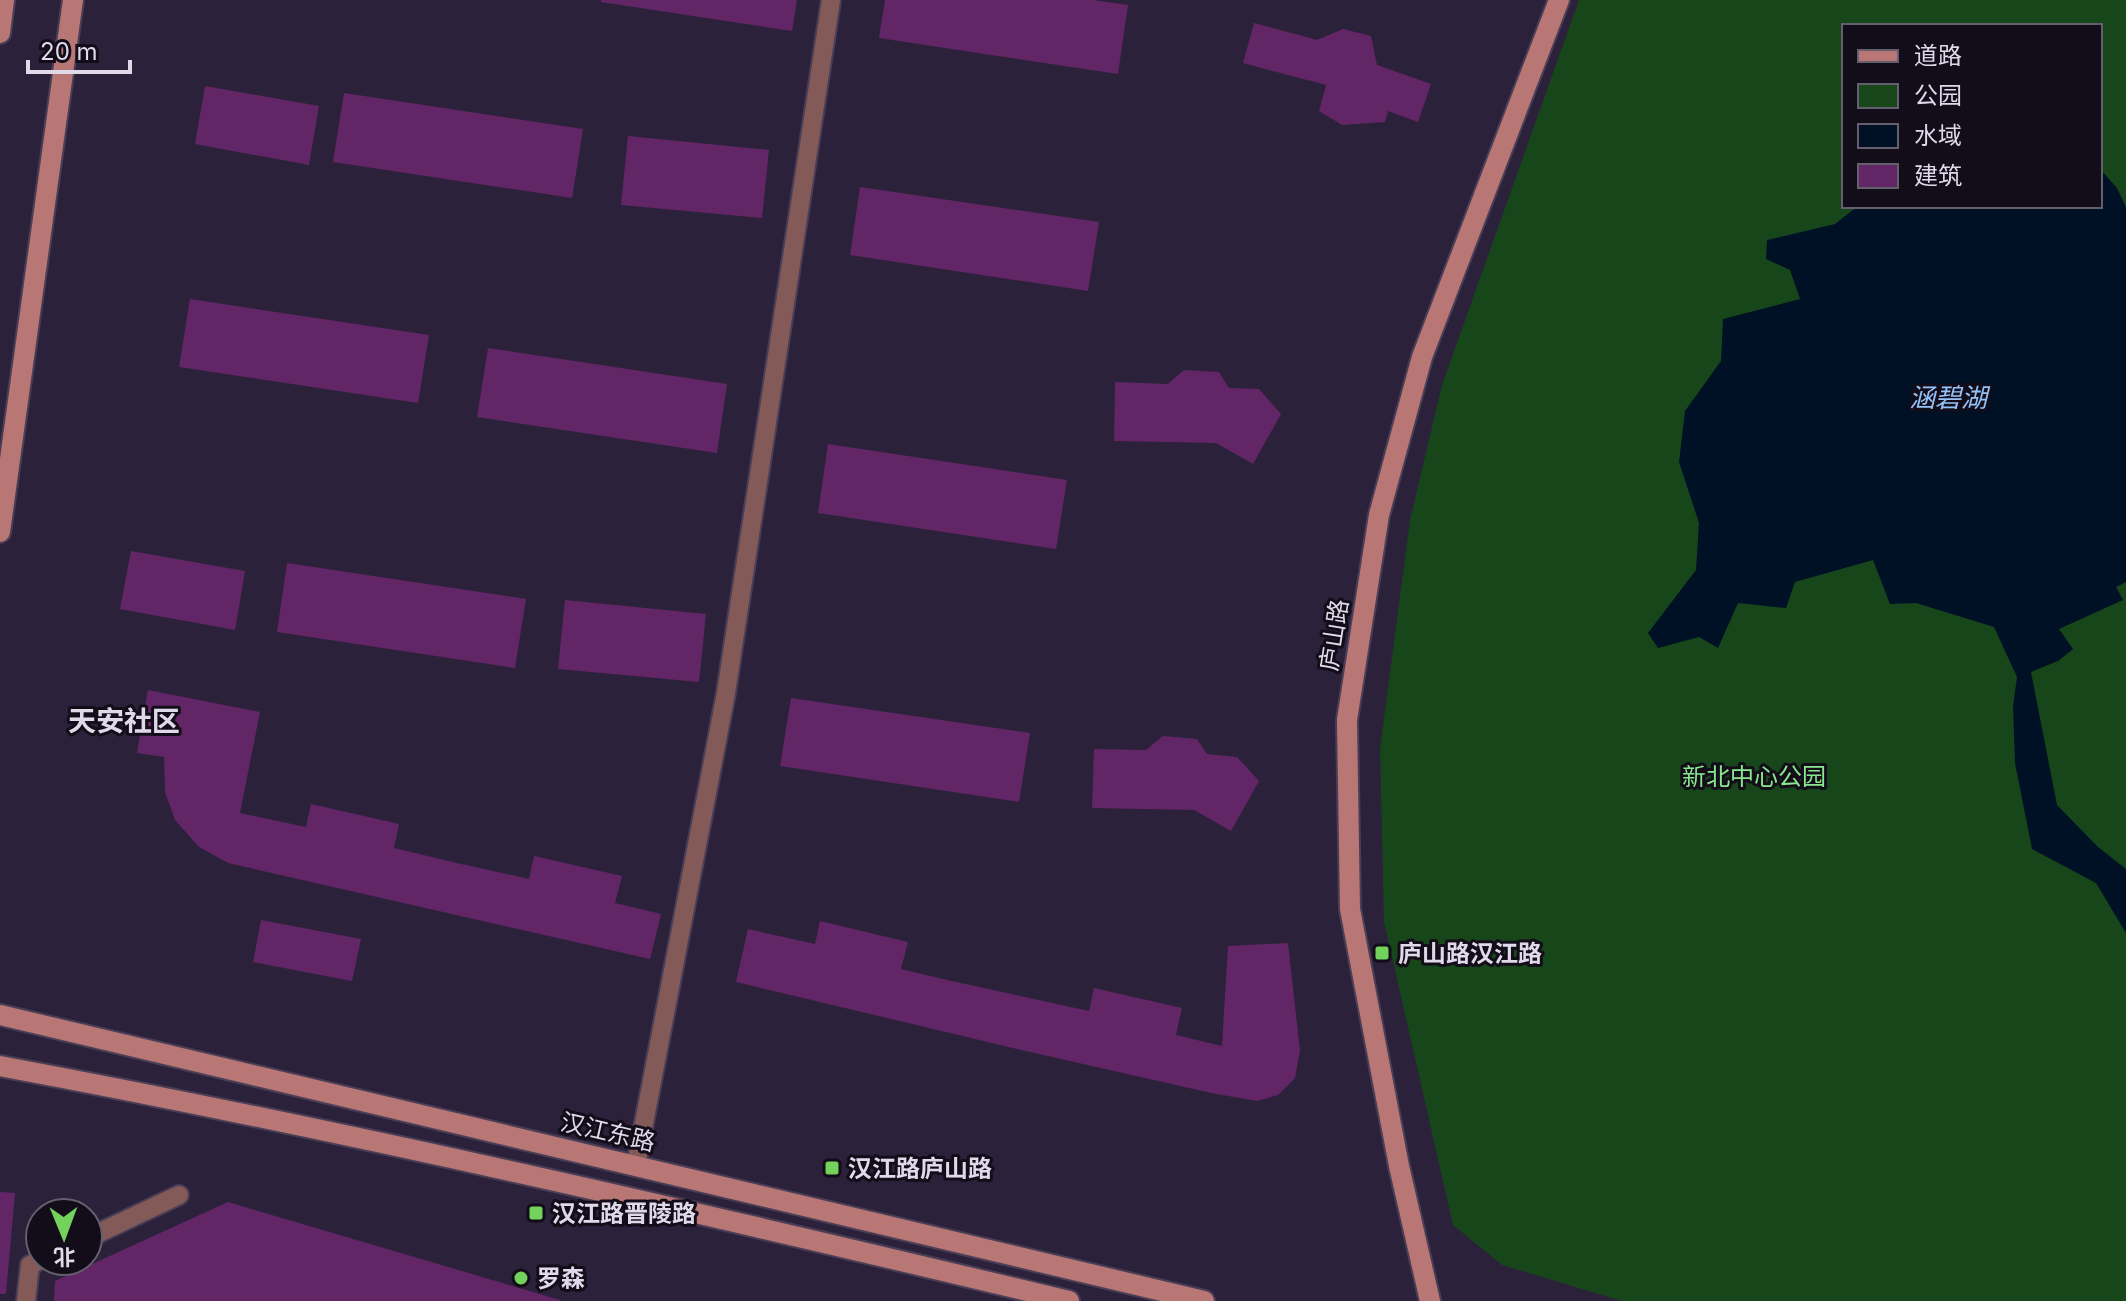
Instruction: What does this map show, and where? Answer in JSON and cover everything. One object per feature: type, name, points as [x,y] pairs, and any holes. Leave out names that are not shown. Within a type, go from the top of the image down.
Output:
[{"type":"main road","points":[[0,33],[4,0]]},
{"type":"main road","points":[[0,532],[73,0]]},
{"type":"main road","name":"庐山路","points":[[1430,1301],[1399,1166],[1350,909],[1347,720],[1379,515],[1422,357],[1559,0]]},
{"type":"main road","name":"汉江东路","points":[[0,1015],[1204,1301]]},
{"type":"main road","points":[[0,1066],[143,1092],[646,1200],[1066,1301]]},
{"type":"lane","points":[[636,1165],[726,693],[831,0]]},
{"type":"lane","points":[[104,1230],[179,1195]]},
{"type":"lane","points":[[26,1301],[29,1277]]},
{"type":"green space","name":"新北中心公园","points":[[1579,0],[2126,0],[2126,1301],[1622,1301],[1502,1265],[1453,1225],[1384,922],[1380,749],[1410,520],[1442,385]]},
{"type":"water","name":"涵碧湖","points":[[2102,171],[2117,188],[2126,207],[2126,582],[2116,587],[2123,600],[2059,629],[2073,649],[2058,661],[2031,672],[2057,805],[2098,847],[2126,869],[2126,933],[2096,883],[2032,849],[2015,763],[2013,706],[2017,677],[1994,627],[1916,603],[1890,604],[1873,560],[1795,582],[1786,608],[1738,603],[1718,648],[1699,637],[1658,648],[1648,633],[1696,570],[1699,523],[1679,462],[1685,411],[1721,361],[1723,319],[1800,299],[1790,270],[1766,259],[1767,240],[1835,224],[1855,208],[2102,208]]},
{"type":"building","points":[[601,0],[797,0],[792,31]]},
{"type":"building","points":[[885,0],[1093,0],[1128,5],[1118,74],[879,38]]},
{"type":"building","points":[[1254,23],[1317,40],[1343,29],[1371,36],[1377,65],[1431,84],[1418,122],[1388,111],[1385,122],[1342,125],[1319,111],[1326,85],[1243,63]]},
{"type":"building","points":[[205,86],[319,106],[309,165],[195,144]]},
{"type":"building","points":[[344,93],[583,129],[572,198],[333,162]]},
{"type":"building","points":[[628,136],[769,150],[762,218],[621,205]]},
{"type":"building","points":[[860,187],[1099,222],[1088,291],[850,255]]},
{"type":"building","points":[[190,299],[429,335],[418,403],[179,367]]},
{"type":"building","points":[[488,348],[727,384],[717,453],[477,417]]},
{"type":"building","points":[[1184,370],[1219,372],[1229,388],[1259,389],[1281,414],[1253,464],[1216,443],[1114,441],[1115,382],[1168,384]]},
{"type":"building","points":[[828,444],[1067,480],[1056,549],[818,513]]},
{"type":"building","points":[[131,551],[245,571],[235,630],[120,609]]},
{"type":"building","points":[[287,563],[526,599],[515,668],[277,632]]},
{"type":"building","points":[[565,600],[706,614],[699,682],[558,669]]},
{"type":"building","points":[[148,690],[260,712],[240,813],[306,827],[311,804],[399,824],[394,848],[461,864],[529,879],[534,856],[622,876],[615,903],[661,914],[650,959],[228,863],[199,847],[175,820],[165,792],[164,757],[137,753]]},
{"type":"building","points":[[791,698],[1030,733],[1019,802],[780,766]]},
{"type":"building","points":[[1163,736],[1197,739],[1207,754],[1237,757],[1259,781],[1231,831],[1194,810],[1092,808],[1094,749],[1146,750]]},
{"type":"building","points":[[261,920],[361,939],[352,981],[253,962]]},
{"type":"building","points":[[820,921],[908,942],[901,969],[1089,1011],[1094,988],[1182,1008],[1176,1035],[1222,1046],[1228,946],[1288,943],[1300,1051],[1295,1078],[1278,1095],[1257,1101],[1013,1048],[736,982],[748,929],[815,944]]},
{"type":"building","points":[[0,1192],[15,1193],[6,1294],[0,1294]]},
{"type":"building","points":[[228,1202],[560,1301],[54,1301],[55,1281],[64,1277],[104,1277],[104,1259]]},
{"type":"place","name":"庐山路汉江路","points":[[1382,953]]},
{"type":"place","name":"汉江路庐山路","points":[[832,1168]]},
{"type":"place","name":"汉江路晋陵路","points":[[536,1213]]},
{"type":"place","name":"罗森","points":[[521,1278]]},
{"type":"district","name":"天安社区","points":[[124,721]]}]
